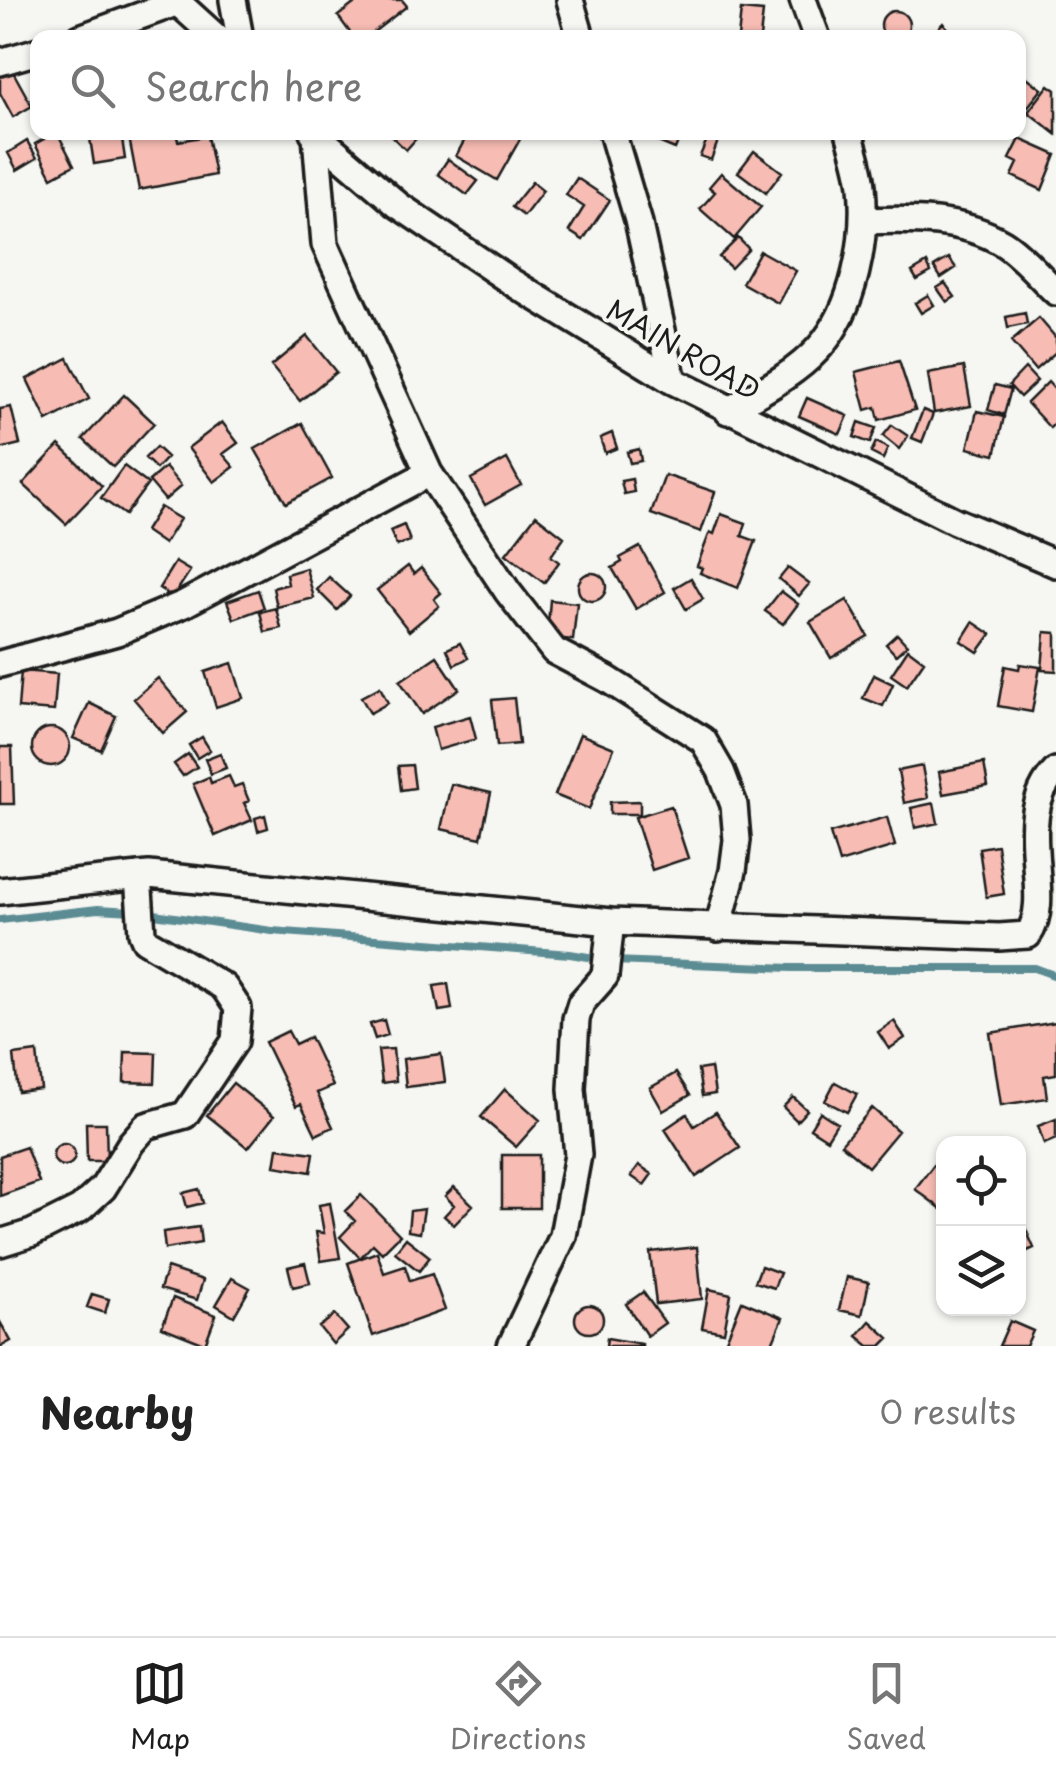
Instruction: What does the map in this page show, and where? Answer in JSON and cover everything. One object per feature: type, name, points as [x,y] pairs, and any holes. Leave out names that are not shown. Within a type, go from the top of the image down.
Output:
[{"type":"street","points":[[233,0],[239,30]]},
{"type":"street","points":[[570,0],[579,30]]},
{"type":"street","points":[[803,0],[814,30]]},
{"type":"street","points":[[101,30],[176,1],[208,30]]},
{"type":"street","points":[[0,62],[30,53]]},
{"type":"street","points":[[316,140],[326,244],[430,472],[508,592],[554,651],[703,740],[722,771],[734,805],[737,840],[718,928]]},
{"type":"street","name":"MAIN ROAD","points":[[322,140],[398,206],[513,283],[674,381],[955,520],[1056,564]]},
{"type":"street","points":[[614,140],[638,220],[674,381]]},
{"type":"street","points":[[728,411],[782,378],[819,348],[843,309],[856,268],[864,222],[862,182],[852,140]]},
{"type":"street","points":[[864,222],[909,220],[957,225],[1004,243],[1056,292]]},
{"type":"street","points":[[0,664],[117,632],[184,604],[430,472]]},
{"type":"street","points":[[0,891],[138,888],[610,931],[718,928],[1028,935],[1036,926],[1040,909],[1035,851],[1037,803],[1056,771]]},
{"type":"street","points":[[0,1243],[32,1234],[80,1209],[103,1188],[146,1126],[185,1115],[235,1042],[238,1008],[224,987],[154,947],[142,933],[138,888]]},
{"type":"street","points":[[511,1346],[564,1236],[578,1155],[572,1089],[576,1019],[580,1004],[605,976],[610,931]]},
{"type":"building","points":[[359,0],[402,0],[407,6],[376,30],[348,30],[338,16]]},
{"type":"building","points":[[741,10],[763,12],[761,30],[739,30]]},
{"type":"building","points":[[889,12],[901,12],[908,19],[908,30],[882,30],[882,19]]},
{"type":"building","points":[[11,68],[30,102],[30,107],[13,117],[0,93],[0,74]]},
{"type":"building","points":[[1026,76],[1042,89],[1026,109]]},
{"type":"building","points":[[1049,85],[1056,90],[1056,134],[1028,112]]},
{"type":"building","points":[[61,140],[74,165],[52,177],[35,144]]},
{"type":"building","points":[[90,140],[122,140],[125,159],[94,164]]},
{"type":"building","points":[[130,140],[208,140],[215,175],[139,190]]},
{"type":"building","points":[[395,140],[415,140],[406,150]]},
{"type":"building","points":[[465,140],[520,140],[497,180],[456,156]]},
{"type":"building","points":[[653,140],[679,140],[675,149]]},
{"type":"building","points":[[707,140],[718,141],[711,160],[700,156]]},
{"type":"building","points":[[1020,140],[1056,155],[1042,190],[1012,176],[1018,163],[1010,159]]},
{"type":"building","points":[[27,141],[37,158],[17,170],[8,153]]},
{"type":"building","points":[[754,151],[782,172],[766,193],[738,172]]},
{"type":"building","points":[[448,159],[478,181],[467,195],[438,174]]},
{"type":"building","points":[[721,173],[761,207],[734,239],[700,209],[715,192],[709,187]]},
{"type":"building","points":[[577,178],[610,200],[583,240],[569,231],[584,207],[566,195]]},
{"type":"building","points":[[532,182],[543,191],[524,216],[512,207]]},
{"type":"building","points":[[738,238],[749,249],[731,268],[719,257]]},
{"type":"building","points":[[760,251],[796,271],[778,303],[742,283]]},
{"type":"building","points":[[949,258],[956,268],[941,278],[934,267]]},
{"type":"building","points":[[927,263],[931,272],[917,280],[912,272]]},
{"type":"building","points":[[945,283],[955,297],[947,302],[937,288]]},
{"type":"building","points":[[928,295],[934,305],[921,313],[915,303]]},
{"type":"building","points":[[1025,313],[1027,324],[1008,328],[1006,317]]},
{"type":"building","points":[[1039,318],[1056,338],[1056,352],[1035,370],[1011,342]]},
{"type":"building","points":[[307,336],[336,372],[300,401],[271,366]]},
{"type":"building","points":[[68,358],[89,399],[47,421],[27,379]]},
{"type":"building","points":[[899,361],[915,410],[879,420],[876,407],[866,410],[856,372]]},
{"type":"building","points":[[964,367],[971,406],[934,413],[928,374]]},
{"type":"building","points":[[1025,368],[1037,381],[1020,397],[1009,385]]},
{"type":"building","points":[[1048,382],[1056,391],[1056,422],[1050,428],[1027,403]]},
{"type":"building","points":[[995,385],[1011,389],[1004,415],[988,410]]},
{"type":"building","points":[[124,395],[154,423],[113,467],[83,439]]},
{"type":"building","points":[[807,398],[848,416],[840,434],[799,416]]},
{"type":"building","points":[[11,407],[20,444],[0,449],[0,409]]},
{"type":"building","points":[[923,410],[933,414],[922,442],[912,438]]},
{"type":"building","points":[[977,411],[1004,417],[995,455],[968,448]]},
{"type":"building","points":[[222,422],[238,443],[223,454],[234,467],[214,482],[188,448]]},
{"type":"building","points":[[859,422],[876,428],[870,443],[854,437]]},
{"type":"building","points":[[302,423],[332,478],[286,503],[255,449]]},
{"type":"building","points":[[892,425],[908,436],[899,449],[883,436]]},
{"type":"building","points":[[612,433],[617,448],[605,453],[600,438]]},
{"type":"building","points":[[876,442],[888,448],[883,459],[871,453]]},
{"type":"building","points":[[59,445],[102,486],[66,524],[23,484]]},
{"type":"building","points":[[156,447],[167,457],[156,469],[145,458]]},
{"type":"building","points":[[639,449],[641,461],[630,463],[627,452]]},
{"type":"building","points":[[507,459],[521,485],[485,505],[471,479]]},
{"type":"building","points":[[124,466],[148,484],[125,515],[101,498]]},
{"type":"building","points":[[165,467],[181,486],[165,500],[149,481]]},
{"type":"building","points":[[665,475],[715,492],[701,532],[651,514]]},
{"type":"building","points":[[632,479],[634,492],[624,494],[621,481]]},
{"type":"building","points":[[160,507],[180,519],[164,544],[145,531]]},
{"type":"building","points":[[721,514],[746,523],[742,536],[756,541],[738,588],[700,573],[702,568],[697,566]]},
{"type":"building","points":[[536,515],[564,537],[551,556],[559,562],[544,583],[506,554]]},
{"type":"building","points":[[404,525],[410,541],[397,546],[390,531]]},
{"type":"building","points":[[640,547],[665,592],[636,609],[612,568],[622,562],[620,558]]},
{"type":"building","points":[[175,562],[190,571],[173,597],[159,588]]},
{"type":"building","points":[[408,566],[414,574],[421,568],[441,593],[434,599],[439,606],[409,631],[377,590]]},
{"type":"building","points":[[306,568],[314,598],[277,607],[273,588],[288,584],[286,574]]},
{"type":"building","points":[[788,568],[809,584],[799,596],[779,579]]},
{"type":"building","points":[[592,573],[602,577],[606,587],[602,597],[592,601],[582,597],[578,587],[582,577]]},
{"type":"building","points":[[329,577],[350,596],[337,610],[317,590]]},
{"type":"building","points":[[691,578],[703,599],[686,609],[674,588]]},
{"type":"building","points":[[258,590],[264,608],[234,619],[227,601]]},
{"type":"building","points":[[781,591],[798,604],[783,624],[765,611]]},
{"type":"building","points":[[550,600],[577,603],[573,640],[547,637]]},
{"type":"building","points":[[847,600],[868,636],[831,658],[810,622]]},
{"type":"building","points":[[276,608],[281,628],[265,632],[260,612]]},
{"type":"building","points":[[973,622],[991,634],[978,652],[961,641]]},
{"type":"building","points":[[1045,632],[1056,633],[1056,671],[1042,670]]},
{"type":"building","points":[[897,634],[907,645],[896,655],[886,644]]},
{"type":"building","points":[[460,643],[468,658],[454,665],[447,649]]},
{"type":"building","points":[[908,649],[924,661],[907,686],[891,675]]},
{"type":"building","points":[[437,656],[459,689],[422,714],[400,681]]},
{"type":"building","points":[[232,663],[243,698],[216,707],[205,672]]},
{"type":"building","points":[[1020,664],[1040,667],[1032,712],[998,706],[1005,666],[1019,669]]},
{"type":"building","points":[[21,671],[57,674],[54,711],[18,708]]},
{"type":"building","points":[[874,675],[893,684],[883,706],[863,698]]},
{"type":"building","points":[[158,678],[187,712],[163,733],[134,699]]},
{"type":"building","points":[[380,687],[388,703],[370,713],[361,697]]},
{"type":"building","points":[[514,698],[519,744],[497,746],[492,700]]},
{"type":"building","points":[[89,703],[116,716],[101,750],[73,738]]},
{"type":"building","points":[[470,716],[476,739],[438,750],[432,727]]},
{"type":"building","points":[[51,728],[64,734],[70,747],[64,760],[51,766],[38,760],[32,747],[38,734]]},
{"type":"building","points":[[580,734],[614,748],[589,809],[555,795]]},
{"type":"building","points":[[202,737],[210,750],[197,758],[189,745]]},
{"type":"building","points":[[0,747],[12,747],[14,804],[0,804]]},
{"type":"building","points":[[220,753],[226,768],[211,774],[205,759]]},
{"type":"building","points":[[188,754],[197,767],[183,776],[174,764]]},
{"type":"building","points":[[984,763],[988,786],[943,794],[939,772]]},
{"type":"building","points":[[412,765],[415,788],[401,790],[398,766]]},
{"type":"building","points":[[922,766],[928,798],[904,803],[898,771]]},
{"type":"building","points":[[229,776],[234,787],[242,784],[249,801],[244,803],[252,820],[215,836],[193,784],[209,777],[211,783]]},
{"type":"building","points":[[451,784],[491,793],[481,838],[441,829]]},
{"type":"building","points":[[640,801],[640,814],[610,814],[610,802]]},
{"type":"building","points":[[934,803],[938,823],[915,828],[911,808]]},
{"type":"building","points":[[671,806],[688,858],[652,870],[635,817]]},
{"type":"building","points":[[265,815],[268,828],[258,831],[255,818]]},
{"type":"building","points":[[887,817],[895,846],[839,863],[830,833]]},
{"type":"building","points":[[997,845],[1004,894],[986,897],[979,848]]},
{"type":"building","points":[[448,984],[452,1009],[439,1011],[434,986]]},
{"type":"building","points":[[384,1020],[388,1035],[375,1039],[370,1024]]},
{"type":"building","points":[[894,1021],[905,1038],[889,1049],[878,1032]]},
{"type":"building","points":[[1056,1022],[1056,1074],[1044,1076],[1047,1098],[1001,1105],[990,1033]]},
{"type":"building","points":[[288,1031],[295,1044],[310,1037],[333,1086],[317,1093],[333,1127],[316,1135],[301,1104],[296,1106],[265,1042]]},
{"type":"building","points":[[393,1049],[396,1081],[382,1083],[378,1050]]},
{"type":"building","points":[[37,1052],[41,1089],[18,1092],[14,1055]]},
{"type":"building","points":[[125,1052],[156,1053],[155,1083],[124,1082]]},
{"type":"building","points":[[441,1054],[445,1082],[406,1087],[403,1059]]},
{"type":"building","points":[[711,1068],[715,1094],[702,1096],[698,1070]]},
{"type":"building","points":[[676,1073],[690,1095],[663,1111],[650,1088]]},
{"type":"building","points":[[835,1082],[857,1094],[847,1112],[825,1101]]},
{"type":"building","points":[[233,1083],[274,1116],[248,1148],[207,1115]]},
{"type":"building","points":[[505,1089],[540,1120],[516,1147],[481,1117]]},
{"type":"building","points":[[793,1097],[807,1110],[797,1121],[783,1107]]},
{"type":"building","points":[[872,1108],[898,1131],[868,1167],[841,1144]]},
{"type":"building","points":[[716,1112],[740,1148],[696,1177],[665,1129],[687,1114],[694,1126]]},
{"type":"building","points":[[820,1112],[837,1123],[827,1139],[810,1128]]},
{"type":"building","points":[[1056,1119],[1056,1139],[1044,1144],[1038,1126]]},
{"type":"building","points":[[86,1123],[106,1123],[107,1161],[87,1161]]},
{"type":"building","points":[[64,1144],[75,1155],[64,1166],[53,1155]]},
{"type":"building","points":[[26,1147],[39,1182],[0,1196],[0,1156]]},
{"type":"building","points":[[278,1148],[314,1153],[311,1172],[275,1166]]},
{"type":"building","points":[[502,1155],[539,1155],[539,1208],[502,1208]]},
{"type":"building","points":[[936,1162],[936,1205],[915,1189]]},
{"type":"building","points":[[639,1165],[652,1174],[644,1185],[631,1176]]},
{"type":"building","points":[[454,1187],[473,1205],[454,1225],[444,1216],[454,1205],[445,1196]]},
{"type":"building","points":[[199,1189],[203,1203],[187,1207],[183,1193]]},
{"type":"building","points":[[361,1195],[400,1235],[382,1253],[373,1244],[360,1258],[340,1237],[355,1221],[345,1211]]},
{"type":"building","points":[[330,1203],[340,1258],[321,1261],[316,1232],[324,1233],[319,1205]]},
{"type":"building","points":[[424,1209],[420,1233],[408,1231],[410,1211]]},
{"type":"building","points":[[199,1227],[201,1243],[165,1249],[163,1232]]},
{"type":"building","points":[[1026,1230],[1034,1248],[1026,1252]]},
{"type":"building","points":[[406,1238],[430,1257],[419,1271],[395,1252]]},
{"type":"building","points":[[697,1247],[702,1299],[656,1304],[650,1252]]},
{"type":"building","points":[[377,1252],[384,1273],[405,1266],[410,1281],[432,1274],[445,1310],[373,1336],[348,1263]]},
{"type":"building","points":[[305,1263],[310,1283],[293,1287],[288,1267]]},
{"type":"building","points":[[761,1266],[780,1273],[774,1288],[755,1282]]},
{"type":"building","points":[[167,1268],[203,1280],[197,1300],[160,1289]]},
{"type":"building","points":[[847,1277],[869,1282],[862,1315],[839,1310]]},
{"type":"building","points":[[232,1278],[250,1288],[234,1316],[216,1305]]},
{"type":"building","points":[[709,1289],[731,1294],[724,1332],[702,1328]]},
{"type":"building","points":[[643,1292],[665,1323],[647,1336],[626,1304]]},
{"type":"building","points":[[92,1294],[109,1299],[105,1313],[87,1307]]},
{"type":"building","points":[[173,1298],[216,1315],[205,1344],[162,1327]]},
{"type":"building","points":[[742,1301],[783,1318],[771,1346],[724,1345]]},
{"type":"building","points":[[589,1305],[599,1309],[603,1319],[599,1329],[589,1333],[579,1329],[575,1319],[579,1309]]},
{"type":"building","points":[[335,1315],[348,1330],[333,1344],[319,1327]]},
{"type":"building","points":[[870,1321],[889,1338],[881,1346],[869,1346],[857,1336]]},
{"type":"building","points":[[1010,1321],[1033,1331],[1026,1346],[999,1346]]},
{"type":"building","points":[[0,1322],[11,1341],[2,1346],[0,1346]]},
{"type":"building","points":[[607,1338],[642,1344],[642,1346],[606,1346]]},
{"type":"waterway","points":[[0,920],[98,909],[272,931],[570,954],[613,961],[792,968],[1035,968],[1056,976]]}]
